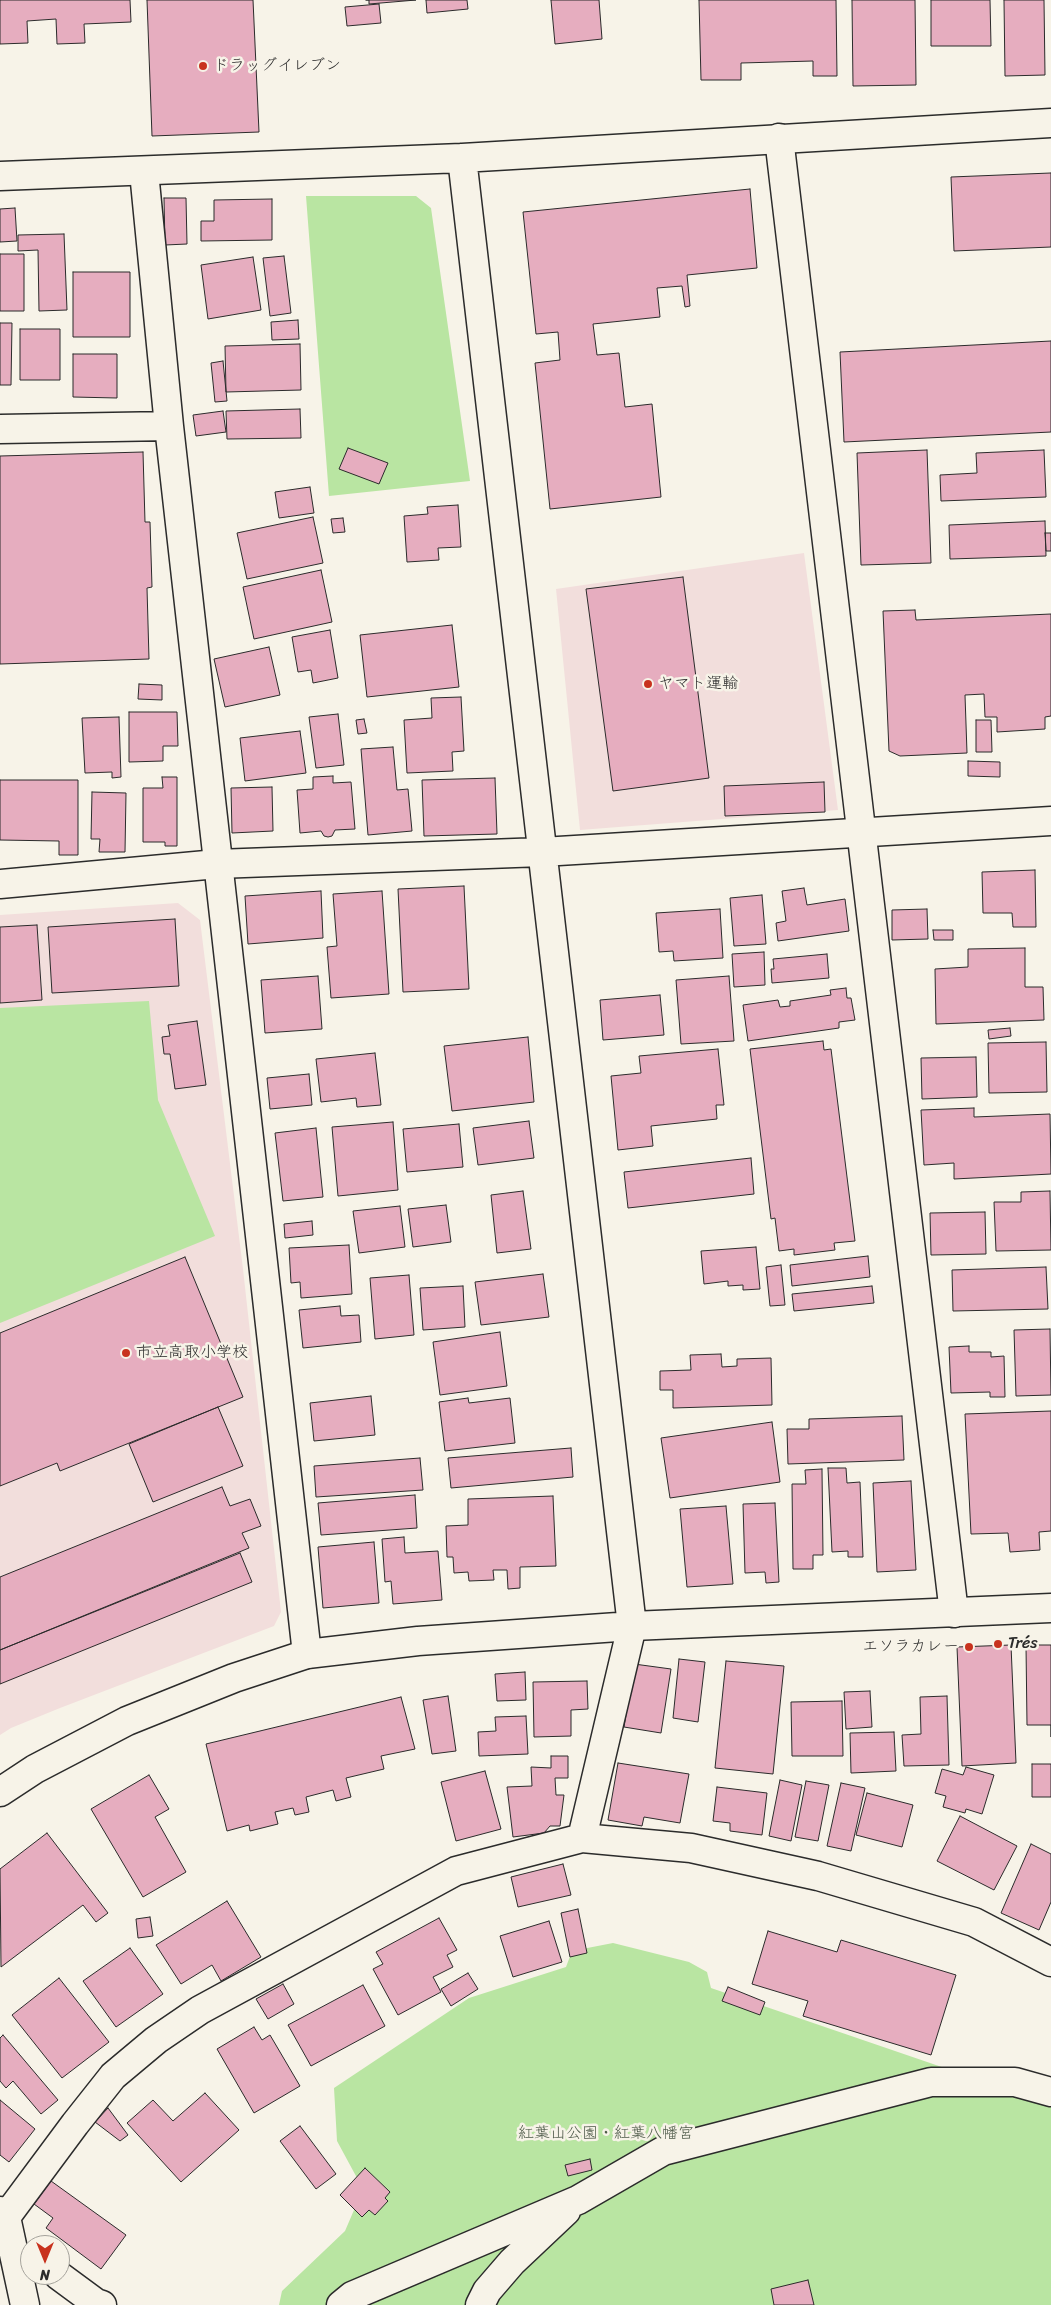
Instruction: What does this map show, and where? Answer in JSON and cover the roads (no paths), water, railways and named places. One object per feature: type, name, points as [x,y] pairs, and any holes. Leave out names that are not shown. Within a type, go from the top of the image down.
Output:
[{"type":"street","points":[[0,176],[144,172],[462,158],[1051,123]]},
{"type":"street","points":[[778,138],[954,1613]]},
{"type":"street","points":[[462,158],[632,1626],[582,1838]]},
{"type":"street","points":[[144,172],[169,426],[217,864],[307,1654]]},
{"type":"street","points":[[0,429],[169,426]]},
{"type":"street","points":[[0,884],[217,864],[542,852],[1051,821]]},
{"type":"street","points":[[0,1792],[35,1769],[127,1721],[234,1678],[307,1654],[418,1641],[632,1626],[1051,1608]]},
{"type":"street","points":[[25,2305],[9,2235],[74,2124],[113,2076],[156,2040],[200,2010],[456,1871],[582,1838],[691,1848],[818,1876],[974,1922],[1051,1962]]},
{"type":"street","points":[[341,2305],[352,2296],[578,2200],[663,2151],[931,2082],[1015,2082],[1051,2092]]},
{"type":"street","points":[[480,2305],[488,2291],[512,2262],[578,2200]]},
{"type":"street","points":[[70,2284],[96,2303],[102,2305]]},
{"type":"place","name":"ドラッグイレブン","points":[[203,66]]},
{"type":"place","name":"ヤマト運輸","points":[[648,684]]},
{"type":"place","name":"市立高取小学校","points":[[126,1353]]},
{"type":"place","name":"Trés","points":[[998,1644]]},
{"type":"place","name":"エソラカレー","points":[[969,1647]]},
{"type":"park label","name":"紅葉山公園・紅葉八幡宮","points":[[606,2134]]}]
